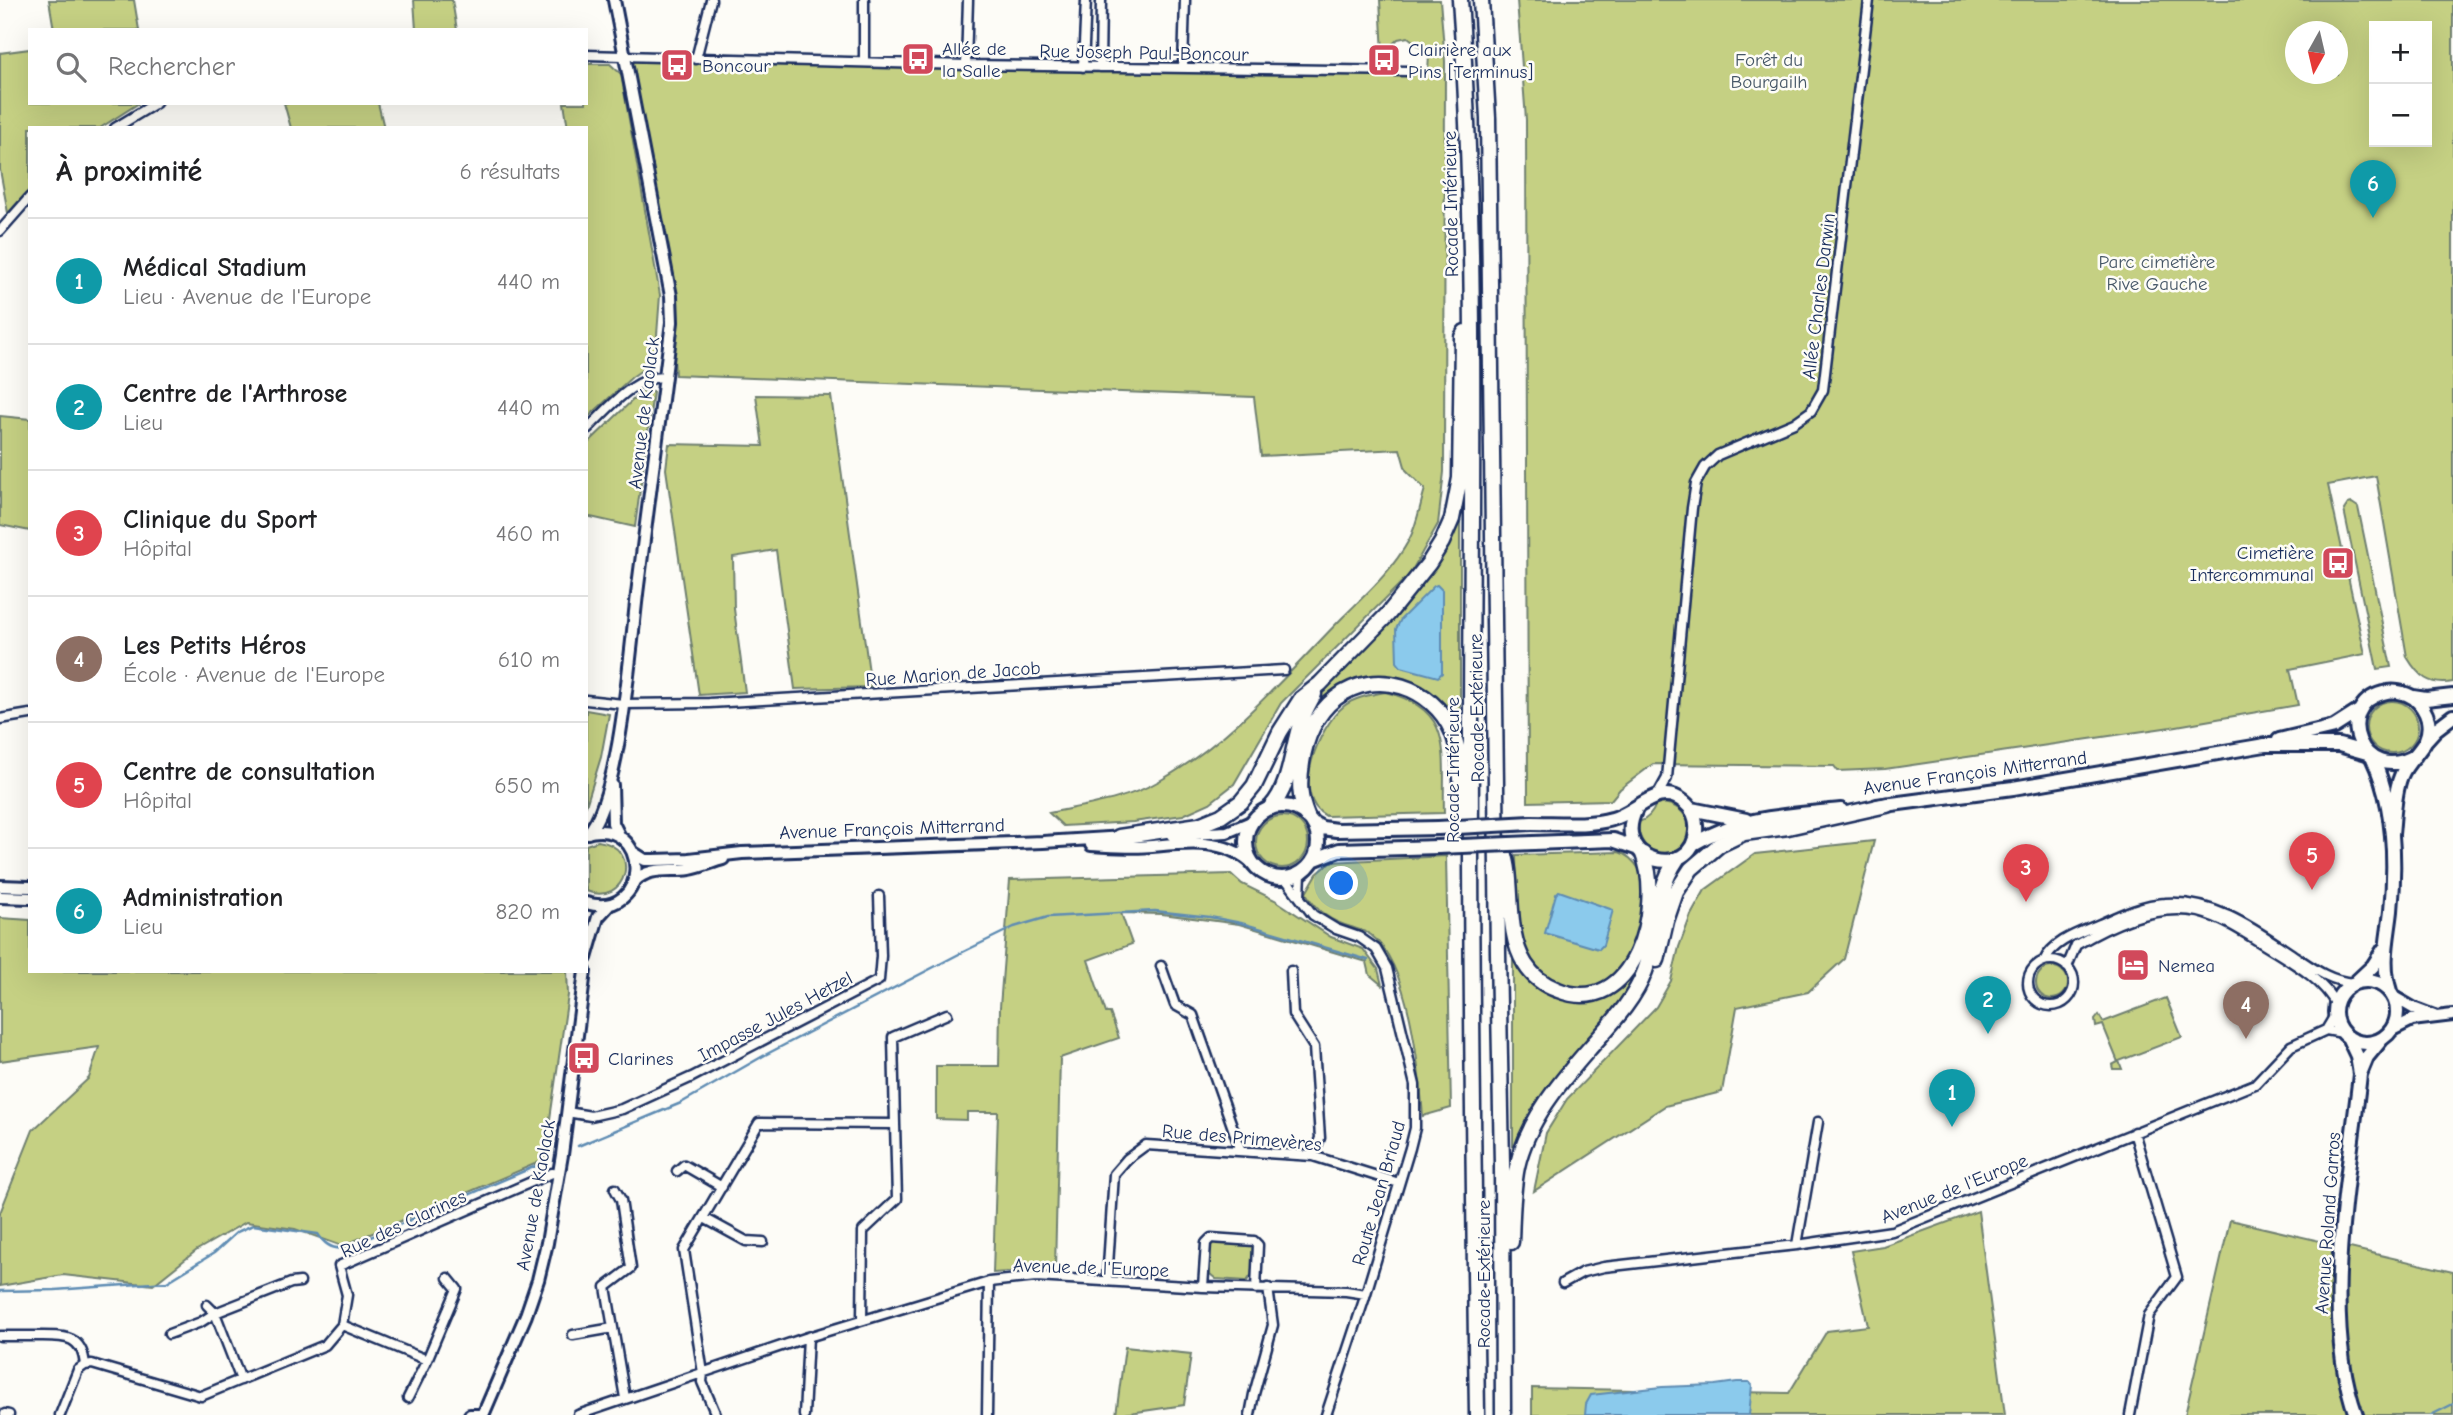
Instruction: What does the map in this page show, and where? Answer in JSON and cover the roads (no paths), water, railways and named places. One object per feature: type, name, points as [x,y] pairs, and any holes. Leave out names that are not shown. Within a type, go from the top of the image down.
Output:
[{"type":"highway","name":"Rocade Intérieure","points":[[1460,0],[1469,142],[1472,319],[1471,741],[1477,1415]]},
{"type":"highway","name":"Rocade Extérieure","points":[[1481,0],[1489,144],[1503,1415]]},
{"type":"highway","points":[[1119,837],[1199,825],[1221,816],[1241,802],[1254,786],[1301,699],[1320,684],[1411,587],[1442,542],[1452,519],[1460,478],[1462,337],[1472,319]]},
{"type":"highway","points":[[1310,819],[1302,805],[1299,790],[1303,757],[1316,721],[1335,698],[1356,687],[1385,683],[1402,685],[1426,697],[1445,718],[1457,748],[1473,952]]},
{"type":"highway","points":[[1271,807],[1284,786],[1302,717],[1320,684]]},
{"type":"highway","points":[[1608,1027],[1625,1013],[1653,973],[1676,892],[1692,869],[1707,854],[1744,833],[1788,827],[1887,805]]},
{"type":"highway","points":[[1496,821],[1508,868],[1511,911],[1519,952],[1534,976],[1547,985],[1573,994],[1600,991],[1611,985],[1621,978],[1638,954],[1649,901],[1650,876],[1640,851]]},
{"type":"highway","points":[[1501,1276],[1510,1262],[1513,1190],[1524,1146],[1552,1093],[1633,995],[1645,971],[1661,889],[1677,859]]},
{"type":"main road","name":"Avenue de Kaolack","points":[[588,832],[597,820],[611,776],[623,704],[672,322],[671,296],[614,0]]},
{"type":"main road","points":[[2392,834],[2385,786],[2370,755],[2360,744],[2357,733],[2360,710],[2370,699],[2391,691],[2426,699],[2453,696]]},
{"type":"main road","points":[[2413,697],[2427,717],[2429,729],[2426,741]]},
{"type":"main road","name":"Avenue François Mitterrand","points":[[1677,859],[1693,844],[1716,831],[1746,821],[2013,788],[2265,745],[2298,734],[2334,727],[2360,710]]},
{"type":"main road","points":[[2392,1030],[2398,1013],[2385,969],[2385,945],[2392,897],[2392,834],[2399,783],[2405,768],[2426,741],[2453,716]]},
{"type":"main road","name":"Avenue François Mitterrand","points":[[2265,745],[2339,745],[2370,755]]},
{"type":"main road","points":[[2370,755],[2382,762],[2394,764],[2415,755]]},
{"type":"main road","name":"Avenue de Kaolack","points":[[611,776],[613,823],[620,837]]},
{"type":"main road","points":[[1271,807],[1290,807],[1322,828],[1337,830],[1438,828],[1611,820],[1657,796],[1676,797],[1691,809],[1746,821]]},
{"type":"main road","name":"Avenue François Mitterrand","points":[[634,853],[645,860],[689,859],[715,854],[1227,832],[1251,822],[1271,807]]},
{"type":"main road","points":[[1636,809],[1630,829],[1640,851]]},
{"type":"main road","points":[[1691,809],[1697,827],[1693,844]]},
{"type":"main road","points":[[1310,819],[1318,842],[1313,860]]},
{"type":"main road","points":[[1251,822],[1245,842],[1251,862]]},
{"type":"main road","points":[[588,833],[598,831],[620,837],[634,853],[637,867],[634,882],[627,893],[602,910],[588,951]]},
{"type":"main road","points":[[1285,878],[1301,873],[1313,860],[1339,850],[1613,840],[1659,861],[1677,859]]},
{"type":"main road","name":"Avenue François Mitterrand","points":[[1043,842],[1129,846],[1176,842],[1227,847],[1240,852],[1259,871],[1285,878]]},
{"type":"main road","name":"Avenue François Mitterrand","points":[[634,882],[645,873],[690,869],[742,853]]},
{"type":"main road","points":[[0,886],[28,887]]},
{"type":"main road","points":[[0,897],[28,898]]},
{"type":"main road","points":[[588,903],[610,904]]},
{"type":"main road","points":[[2385,945],[2373,966],[2339,996],[2335,1010],[2337,1024],[2346,1035],[2364,1043],[2381,1040],[2392,1030],[2412,1020],[2453,1015]]},
{"type":"main road","name":"Avenue de Kaolack","points":[[470,1415],[483,1415],[538,1280],[559,1174],[585,973]]},
{"type":"main road","points":[[2355,982],[2375,982],[2413,1009],[2437,1016]]},
{"type":"main road","name":"Avenue Roland Garros","points":[[2346,1035],[2357,1056],[2360,1074]]},
{"type":"main road","name":"Avenue Roland Garros","points":[[2356,1415],[2341,1349],[2339,1289],[2343,1222],[2360,1074],[2367,1057],[2381,1040]]},
{"type":"street","points":[[696,59],[711,0]]},
{"type":"street","points":[[864,0],[864,62]]},
{"type":"street","points":[[966,65],[968,0]]},
{"type":"street","points":[[1083,67],[1086,0]]},
{"type":"street","points":[[1100,67],[1101,0]]},
{"type":"street","points":[[1183,68],[1185,0]]},
{"type":"street","name":"Allée Charles Darwin","points":[[1657,796],[1667,778],[1696,483],[1705,467],[1718,455],[1794,423],[1811,411],[1823,390],[1869,0]]},
{"type":"street","name":"Rue Joseph Paul-Boncour","points":[[588,55],[966,65],[1409,71]]},
{"type":"street","points":[[117,126],[153,105]]},
{"type":"street","points":[[0,231],[28,199]]},
{"type":"street","points":[[588,428],[636,384],[647,379],[665,377]]},
{"type":"street","name":"Rue Marion de Jacob","points":[[588,700],[623,704],[709,703],[1284,670]]},
{"type":"street","points":[[0,719],[28,714]]},
{"type":"street","points":[[1667,778],[1676,797]]},
{"type":"street","points":[[1300,896],[1301,873]]},
{"type":"street","name":"Route Jean Briaud","points":[[1285,878],[1306,907],[1322,922],[1359,937],[1376,949],[1387,968],[1415,1085],[1415,1128],[1366,1294],[1326,1415]]},
{"type":"street","name":"Impasse Jules Hetzel","points":[[567,1112],[591,1116],[622,1109],[692,1077],[879,980],[879,896]]},
{"type":"street","points":[[2044,961],[2059,961],[2074,977],[2071,996],[2058,1005],[2043,1005],[2032,996],[2028,983],[2032,971],[2044,961],[2050,950],[2071,937],[2130,911],[2165,903],[2194,904],[2223,913],[2254,929],[2328,977],[2355,982]]},
{"type":"street","points":[[2067,967],[2076,945],[2136,916],[2169,910],[2199,912],[2231,925],[2289,961],[2327,989],[2335,1010],[2326,1030],[2346,1035]]},
{"type":"street","points":[[1161,966],[1175,1005],[1193,1015],[1241,1151]]},
{"type":"street","points":[[1291,971],[1293,1014],[1314,1047],[1320,1138],[1313,1156]]},
{"type":"street","points":[[862,1320],[863,1231],[897,1199],[893,1037],[947,1014]]},
{"type":"street","name":"Avenue de l'Europe","points":[[1563,1283],[1583,1272],[1604,1267],[1797,1245],[1892,1231],[2255,1084],[2291,1046],[2326,1030]]},
{"type":"street","points":[[1797,1245],[1818,1122]]},
{"type":"street","points":[[716,1415],[702,1382],[703,1373],[684,1250],[759,1123],[895,1124]]},
{"type":"street","points":[[2130,1415],[2149,1315],[2177,1277],[2134,1132]]},
{"type":"street","name":"Rue des Primevères","points":[[1107,1281],[1114,1174],[1127,1159],[1146,1145],[1313,1156],[1399,1183]]},
{"type":"street","points":[[677,1171],[684,1165],[722,1187]]},
{"type":"street","name":"Rue des Clarines","points":[[342,1325],[347,1295],[339,1266],[552,1173],[559,1174]]},
{"type":"street","points":[[615,1189],[621,1200],[631,1268],[606,1287],[625,1398]]},
{"type":"street","points":[[704,1218],[746,1241],[763,1242]]},
{"type":"street","points":[[1203,1287],[1206,1242],[1211,1238],[1254,1241],[1258,1245],[1256,1289]]},
{"type":"street","name":"Avenue de l'Europe","points":[[578,1415],[808,1337],[989,1282],[1036,1277],[1366,1294]]},
{"type":"street","points":[[408,1398],[457,1289],[448,1278]]},
{"type":"street","points":[[169,1334],[201,1322],[215,1313],[291,1283],[300,1282]]},
{"type":"street","points":[[987,1415],[989,1282]]},
{"type":"street","points":[[1250,1415],[1273,1325],[1268,1288]]},
{"type":"street","points":[[207,1305],[215,1313],[241,1380]]},
{"type":"street","points":[[60,1415],[78,1370],[85,1365],[92,1364],[201,1396],[325,1345],[342,1325],[427,1360]]},
{"type":"street","points":[[573,1335],[613,1328]]},
{"type":"street","points":[[0,1336],[66,1336],[76,1342],[84,1352],[85,1365]]},
{"type":"street","points":[[804,1415],[808,1337]]},
{"type":"water","points":[[1437,585],[1442,590],[1442,673],[1438,677],[1401,667],[1397,662],[1396,629],[1401,619]]},
{"type":"water","points":[[1559,891],[1613,910],[1603,945],[1599,949],[1545,933]]},
{"type":"water","points":[[1749,1382],[1752,1385],[1749,1415],[1585,1415],[1586,1404],[1591,1395]]},
{"type":"waterway","points":[[578,1146],[681,1103],[765,1055],[961,953],[1014,927],[1048,917],[1155,911],[1210,917],[1241,923],[1368,960]]},
{"type":"waterway","points":[[0,1291],[167,1282],[214,1253],[237,1232],[253,1225],[318,1234],[329,1246],[345,1248],[543,1163]]},
{"type":"waterway","points":[[2431,1415],[2453,1404]]},
{"type":"place","name":"Allée de la Salle","points":[[918,59]]},
{"type":"place","name":"Clairière aux Pins [Terminus]","points":[[1384,60]]},
{"type":"place","name":"Boncour","points":[[677,65]]},
{"type":"place","name":"Administration","points":[[2373,218]]},
{"type":"place","name":"Cimetière Intercommunal","points":[[2338,563]]},
{"type":"place","name":"Centre de consultation","points":[[2312,890]]},
{"type":"place","name":"Clinique du Sport","points":[[2026,902]]},
{"type":"place","name":"Nemea","points":[[2133,965]]},
{"type":"place","name":"Centre de l'Arthrose","points":[[1988,1034]]},
{"type":"place","name":"Les Petits Héros","points":[[2246,1039]]},
{"type":"place","name":"Clarines","points":[[584,1058]]},
{"type":"place","name":"Médical Stadium","points":[[1952,1127]]},
{"type":"park label","name":"Forêt du Bourgailh","points":[[1769,70]]},
{"type":"park label","name":"Parc cimetière Rive Gauche","points":[[2157,272]]}]
